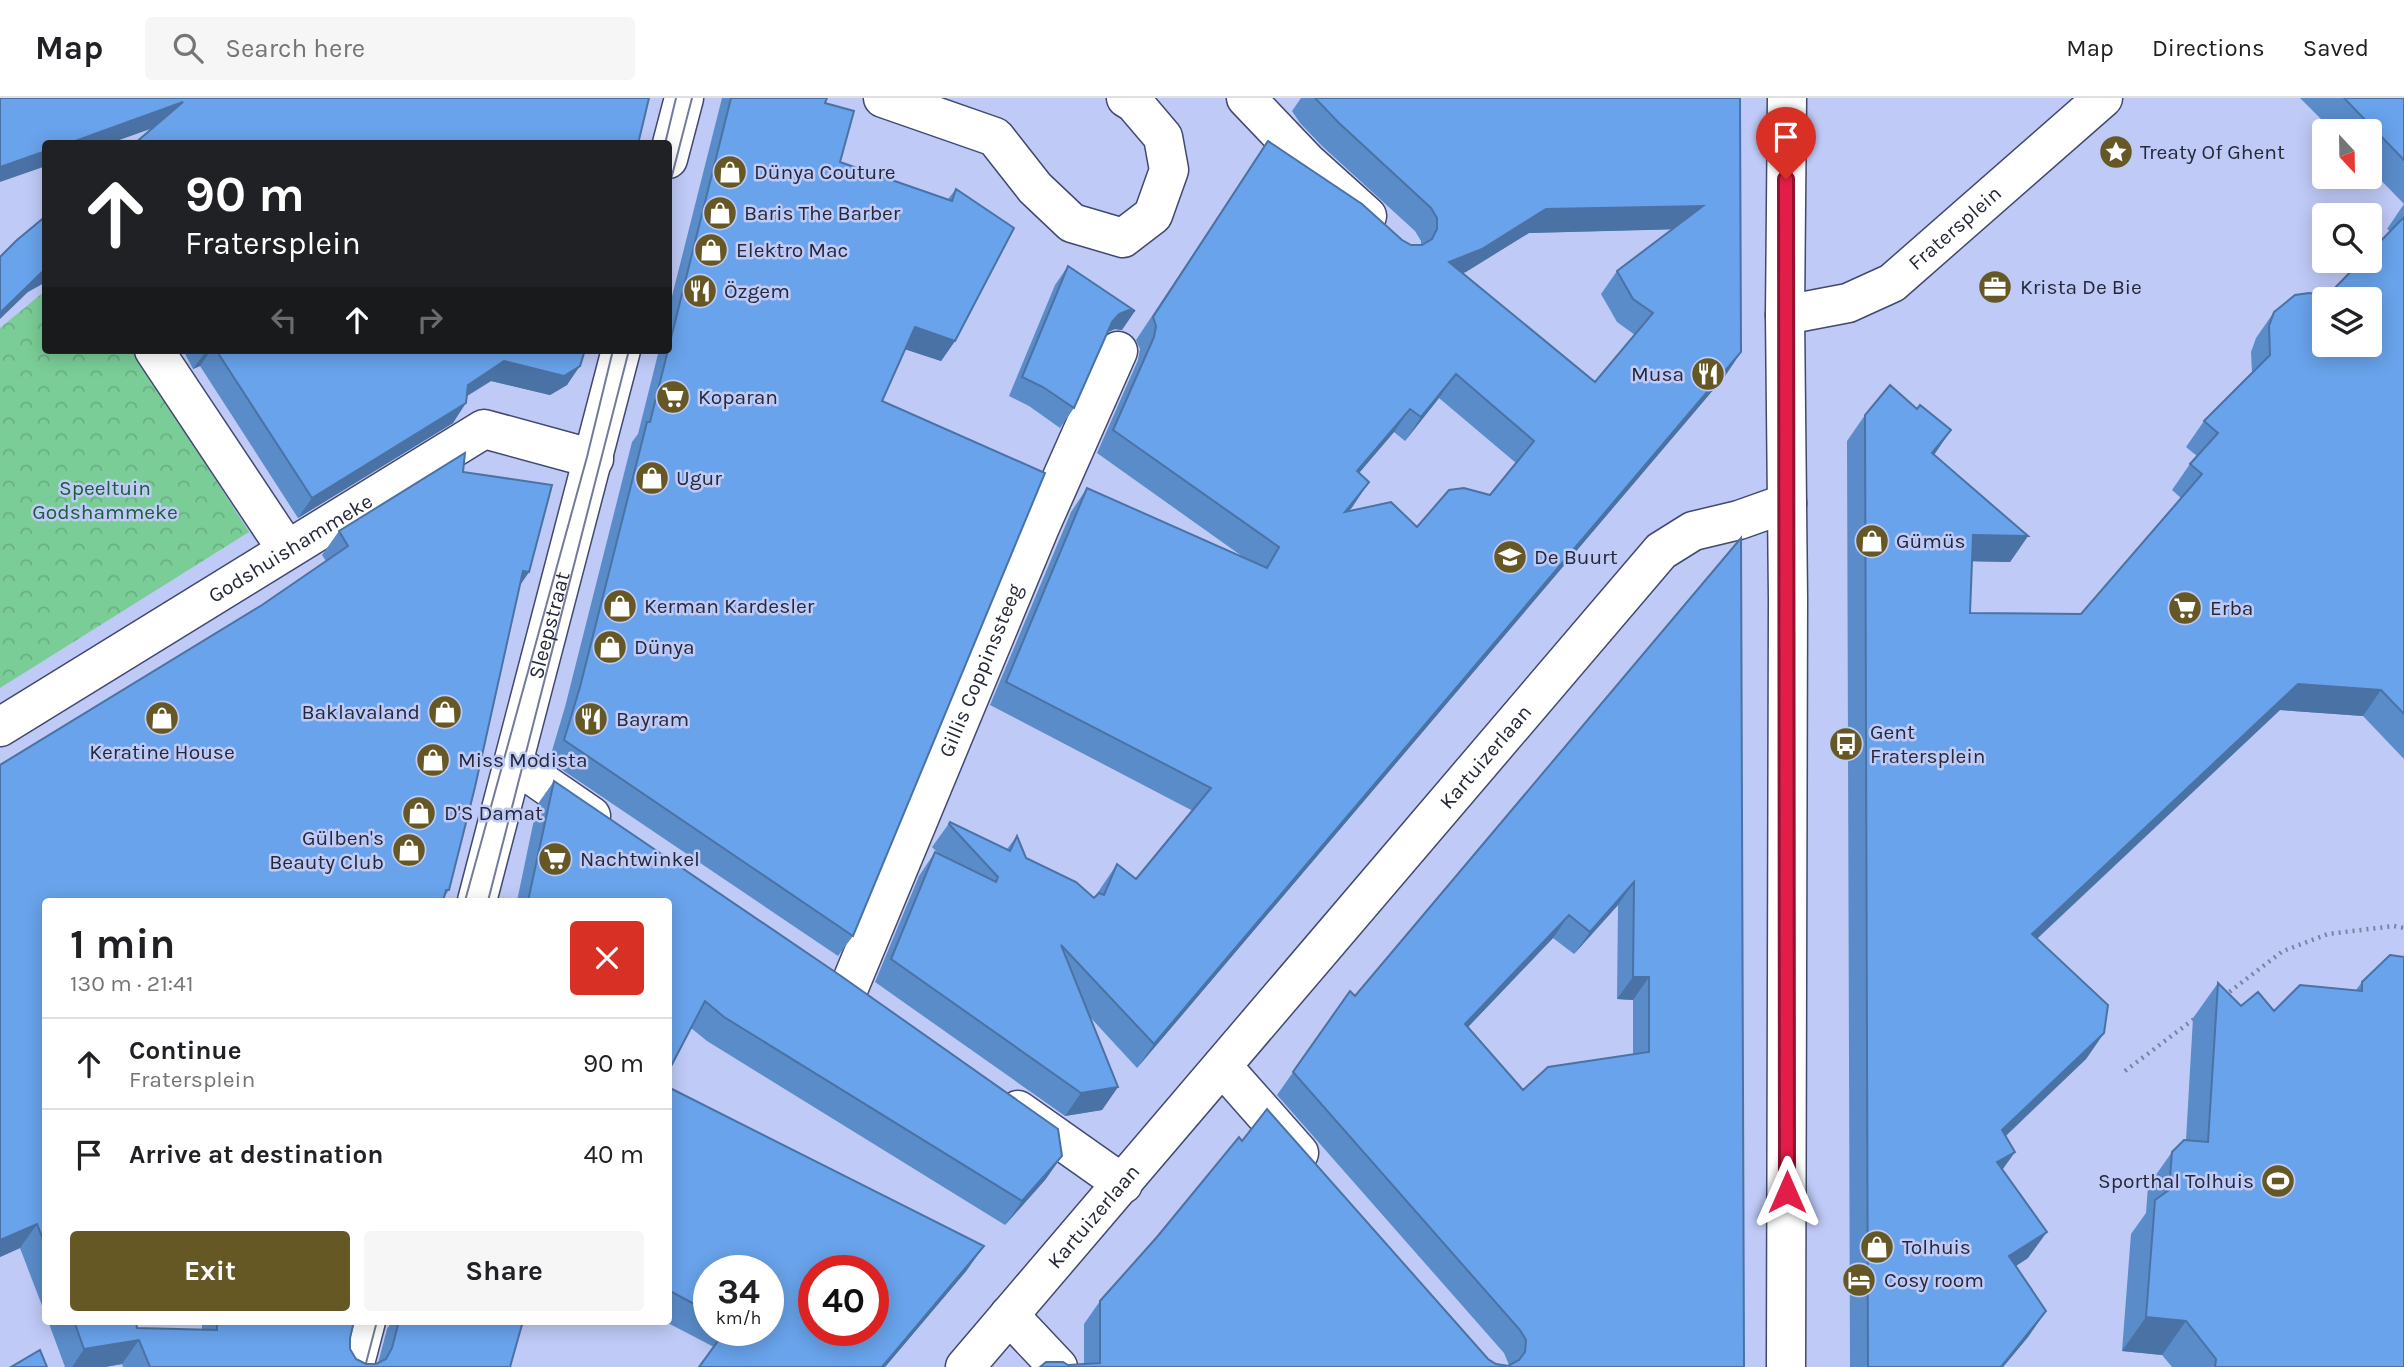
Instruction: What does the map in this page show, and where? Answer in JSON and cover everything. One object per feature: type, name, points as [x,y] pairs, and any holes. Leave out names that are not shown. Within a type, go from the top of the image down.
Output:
[{"type":"street","points":[[672,144],[684,98]]},
{"type":"street","points":[[883,98],[995,137],[1035,188],[1072,223],[1123,238],[1153,215],[1169,170],[1163,137],[1134,103],[1126,98]]},
{"type":"street","points":[[1245,98],[1307,162],[1391,239]]},
{"type":"street","points":[[1786,1367],[1787,98]]},
{"type":"street","name":"Fratersplein","points":[[1785,315],[1848,303],[1892,283],[2103,98]]},
{"type":"street","name":"Gillis Coppinssteeg","points":[[848,990],[1040,527],[1118,351]]},
{"type":"street","points":[[157,354],[287,550]]},
{"type":"street","name":"Sleepstraat","points":[[478,898],[620,354]]},
{"type":"street","name":"Godshuishammeke","points":[[0,727],[484,429],[594,459]]},
{"type":"street","name":"Kartuizerlaan","points":[[965,1367],[1661,551],[1693,531],[1739,520],[1787,503]]},
{"type":"street","points":[[514,763],[624,838]]},
{"type":"street","points":[[815,967],[881,1013]]},
{"type":"street","points":[[1222,1066],[1323,1181]]},
{"type":"street","points":[[991,1091],[1122,1184]]},
{"type":"street","points":[[1009,1315],[1058,1367]]},
{"type":"street","points":[[354,1367],[365,1325]]},
{"type":"path","points":[[2220,999],[2283,951],[2328,933],[2394,926],[2404,928]]},
{"type":"path","points":[[2124,1071],[2199,1015]]},
{"type":"green space","name":"Speeltuin Godshammeke","points":[[42,293],[42,354],[136,354],[249,532],[0,688],[0,328]]},
{"type":"building","points":[[0,98],[649,98],[639,140],[139,140],[183,102],[78,140],[42,140],[42,152],[0,167]]},
{"type":"building","points":[[731,98],[827,98],[825,103],[854,111],[840,162],[952,201],[956,189],[1014,228],[955,341],[915,327],[882,401],[1045,473],[853,936],[564,740],[647,422],[650,422],[667,354],[672,354],[672,334]]},
{"type":"building","points":[[1315,98],[1740,98],[1741,352],[1154,1044],[1061,945],[1118,1087],[1081,1093],[891,959],[935,852],[996,882],[998,877],[950,822],[1010,851],[1017,836],[1026,858],[1076,882],[1094,898],[1099,893],[1104,895],[1117,864],[1136,879],[1211,788],[1006,682],[1087,488],[1267,568],[1279,547],[1113,430],[1154,337],[1156,326],[1153,317],[1268,141],[1362,204],[1402,240],[1411,245],[1422,245],[1432,239],[1437,229],[1437,218],[1431,208]],"holes":[[[1703,206],[1617,271],[1633,299],[1653,313],[1595,382],[1449,262],[1482,249],[1546,209]],[[1456,374],[1534,441],[1490,495],[1464,488],[1449,490],[1417,527],[1391,502],[1345,512],[1369,482],[1357,471],[1410,409],[1421,417]]]},
{"type":"building","points":[[2344,98],[2404,98],[2404,160],[2382,137],[2382,119],[2364,119]]},
{"type":"building","points":[[2404,217],[2404,714],[2381,690],[2298,684],[2032,934],[2108,1005],[2104,1033],[2002,1130],[2015,1152],[1997,1162],[2047,1232],[2009,1256],[2046,1311],[2001,1367],[1868,1367],[1865,415],[1890,385],[1917,409],[1920,405],[1951,430],[1932,453],[2028,536],[1973,535],[1970,613],[2081,614],[2202,474],[2190,464],[2218,433],[2204,421],[2270,355],[2269,326],[2274,312],[2295,295],[2312,293],[2312,357],[2382,357],[2382,287],[2336,287],[2349,273],[2382,273],[2382,240]]},
{"type":"building","points":[[42,219],[42,272],[0,313],[0,257]]},
{"type":"building","points":[[1068,266],[1135,311],[1119,314],[1112,322],[1074,408],[1043,387],[1022,377]]},
{"type":"building","points":[[219,354],[584,354],[580,366],[564,376],[504,361],[468,385],[466,403],[312,498]]},
{"type":"building","points":[[465,453],[463,472],[552,485],[529,572],[523,571],[449,890],[446,890],[444,898],[42,898],[42,1237],[37,1224],[0,1240],[0,765],[262,605],[348,546],[339,531]]},
{"type":"building","points":[[1741,538],[1744,1367],[1040,1367],[1046,1362],[1063,1362],[1068,1365],[1100,1363],[1100,1301],[1157,1237],[1239,1137],[1242,1141],[1267,1109],[1488,1359],[1508,1366],[1519,1360],[1525,1352],[1526,1340],[1520,1330],[1293,1072],[1350,991],[1355,996]],"holes":[[[1634,882],[1633,977],[1649,977],[1649,1052],[1548,1067],[1523,1090],[1465,1024],[1569,915],[1590,932]]]},
{"type":"building","points":[[554,781],[841,976],[1058,1129],[1062,1156],[1022,1201],[724,1017],[705,1001],[672,1064],[672,898],[529,898]]},
{"type":"building","name":"Sporthal Tolhuis","points":[[2390,955],[2404,957],[2404,1367],[2215,1367],[2216,1359],[2186,1321],[2146,1317],[2155,1200],[2169,1190],[2172,1152],[2184,1140],[2208,1142],[2218,983],[2241,1006],[2258,992],[2274,1011],[2300,985],[2362,991],[2362,982]]},
{"type":"building","points":[[672,1089],[984,1246],[882,1367],[699,1367],[714,1346],[784,1346],[784,1255],[693,1255],[693,1303],[672,1292]]},
{"type":"building","points":[[75,1325],[137,1325],[137,1328],[217,1330],[217,1325],[353,1325],[350,1349],[356,1359],[366,1364],[376,1364],[386,1359],[398,1325],[522,1325],[510,1367],[150,1367],[139,1340],[84,1349]]},
{"type":"building","points":[[40,1350],[47,1367],[11,1367]]},
{"type":"tram line","points":[[666,140],[676,98]]},
{"type":"tram line","points":[[672,176],[692,98]]},
{"type":"tram line","points":[[466,898],[587,457],[612,354]]},
{"type":"tram line","points":[[489,898],[628,354]]},
{"type":"tram line","points":[[342,1367],[353,1325]]},
{"type":"tram line","points":[[365,1367],[376,1325]]},
{"type":"place","name":"Treaty Of Ghent","points":[[2116,152]]},
{"type":"place","name":"Dünya Couture","points":[[730,172]]},
{"type":"place","name":"Baris The Barber","points":[[720,213]]},
{"type":"place","name":"Elektro Mac","points":[[711,250]]},
{"type":"place","name":"Krista De Bie","points":[[1995,287]]},
{"type":"place","name":"Özgem","points":[[700,291]]},
{"type":"place","name":"Musa","points":[[1708,374]]},
{"type":"place","name":"Koparan","points":[[673,397]]},
{"type":"place","name":"Ugur","points":[[652,478]]},
{"type":"place","name":"Gümüs","points":[[1872,541]]},
{"type":"place","name":"De Buurt","points":[[1510,557]]},
{"type":"place","name":"Kerman Kardesler","points":[[620,606]]},
{"type":"place","name":"Erba","points":[[2185,608]]},
{"type":"place","name":"Dünya","points":[[610,647]]},
{"type":"place","name":"Baklavaland","points":[[445,712]]},
{"type":"place","name":"Keratine House","points":[[162,718]]},
{"type":"place","name":"Bayram","points":[[591,719]]},
{"type":"place","name":"Gent Fratersplein","points":[[1846,744]]},
{"type":"place","name":"Miss Modista","points":[[433,760]]},
{"type":"place","name":"D'S Damat","points":[[419,813]]},
{"type":"place","name":"Gülben's Beauty Club","points":[[409,850]]},
{"type":"place","name":"Nachtwinkel","points":[[555,859]]},
{"type":"place","name":"Sporthal Tolhuis","points":[[2278,1181]]},
{"type":"place","name":"Tolhuis","points":[[1877,1247]]},
{"type":"place","name":"Cosy room","points":[[1859,1280]]},
{"type":"route","points":[[1786,179],[1787,1192]]}]
